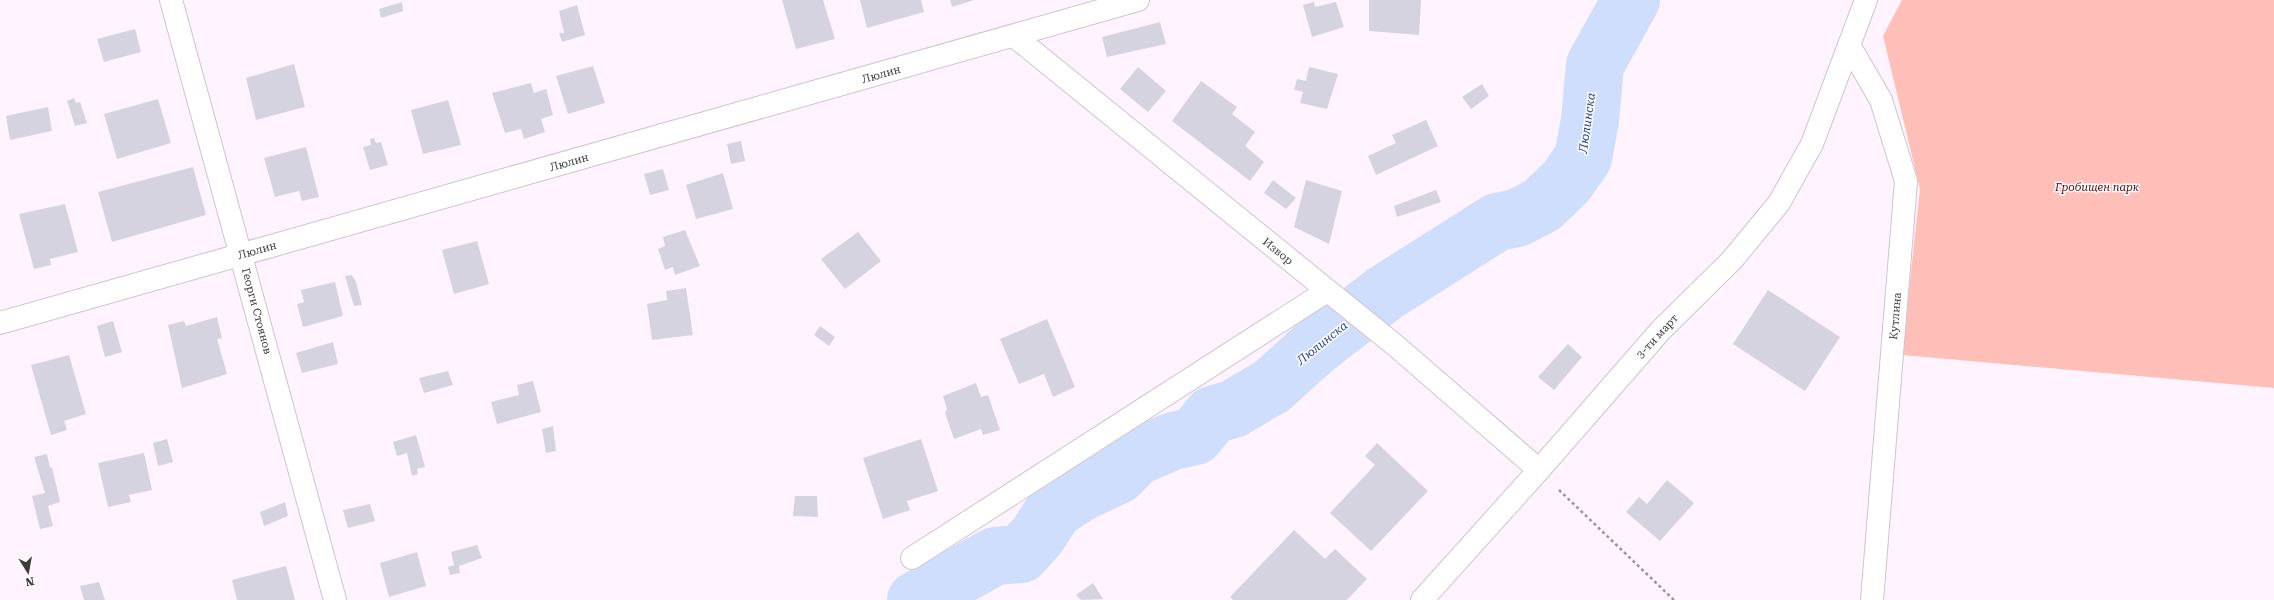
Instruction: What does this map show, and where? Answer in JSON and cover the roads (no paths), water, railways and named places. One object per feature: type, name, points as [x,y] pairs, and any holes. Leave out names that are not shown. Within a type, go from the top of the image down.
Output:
[{"type":"street","name":"Георги Стоянов","points":[[171,0],[242,255],[335,600]]},
{"type":"street","name":"Люлин","points":[[0,323],[1138,0]]},
{"type":"street","name":"3-ти март","points":[[1422,600],[1539,470],[1661,330],[1732,260],[1779,203],[1812,144],[1866,0]]},
{"type":"street","name":"Извор","points":[[1014,36],[1396,346],[1539,470]]},
{"type":"street","name":"Кутлина","points":[[1849,44],[1882,100],[1906,181],[1872,600]]},
{"type":"street","points":[[912,558],[1327,291]]},
{"type":"waterway","name":"Люлинска","points":[[916,600],[995,556],[1021,554],[1038,535],[1054,510],[1080,493],[1118,475],[1136,457],[1173,441],[1195,436],[1212,415],[1233,409],[1272,386],[1314,348],[1385,293],[1497,222],[1517,218],[1542,205],[1566,182],[1583,158],[1590,120],[1595,65],[1631,0]]},
{"type":"park label","name":"Гробищен парк","points":[[2097,187]]}]
